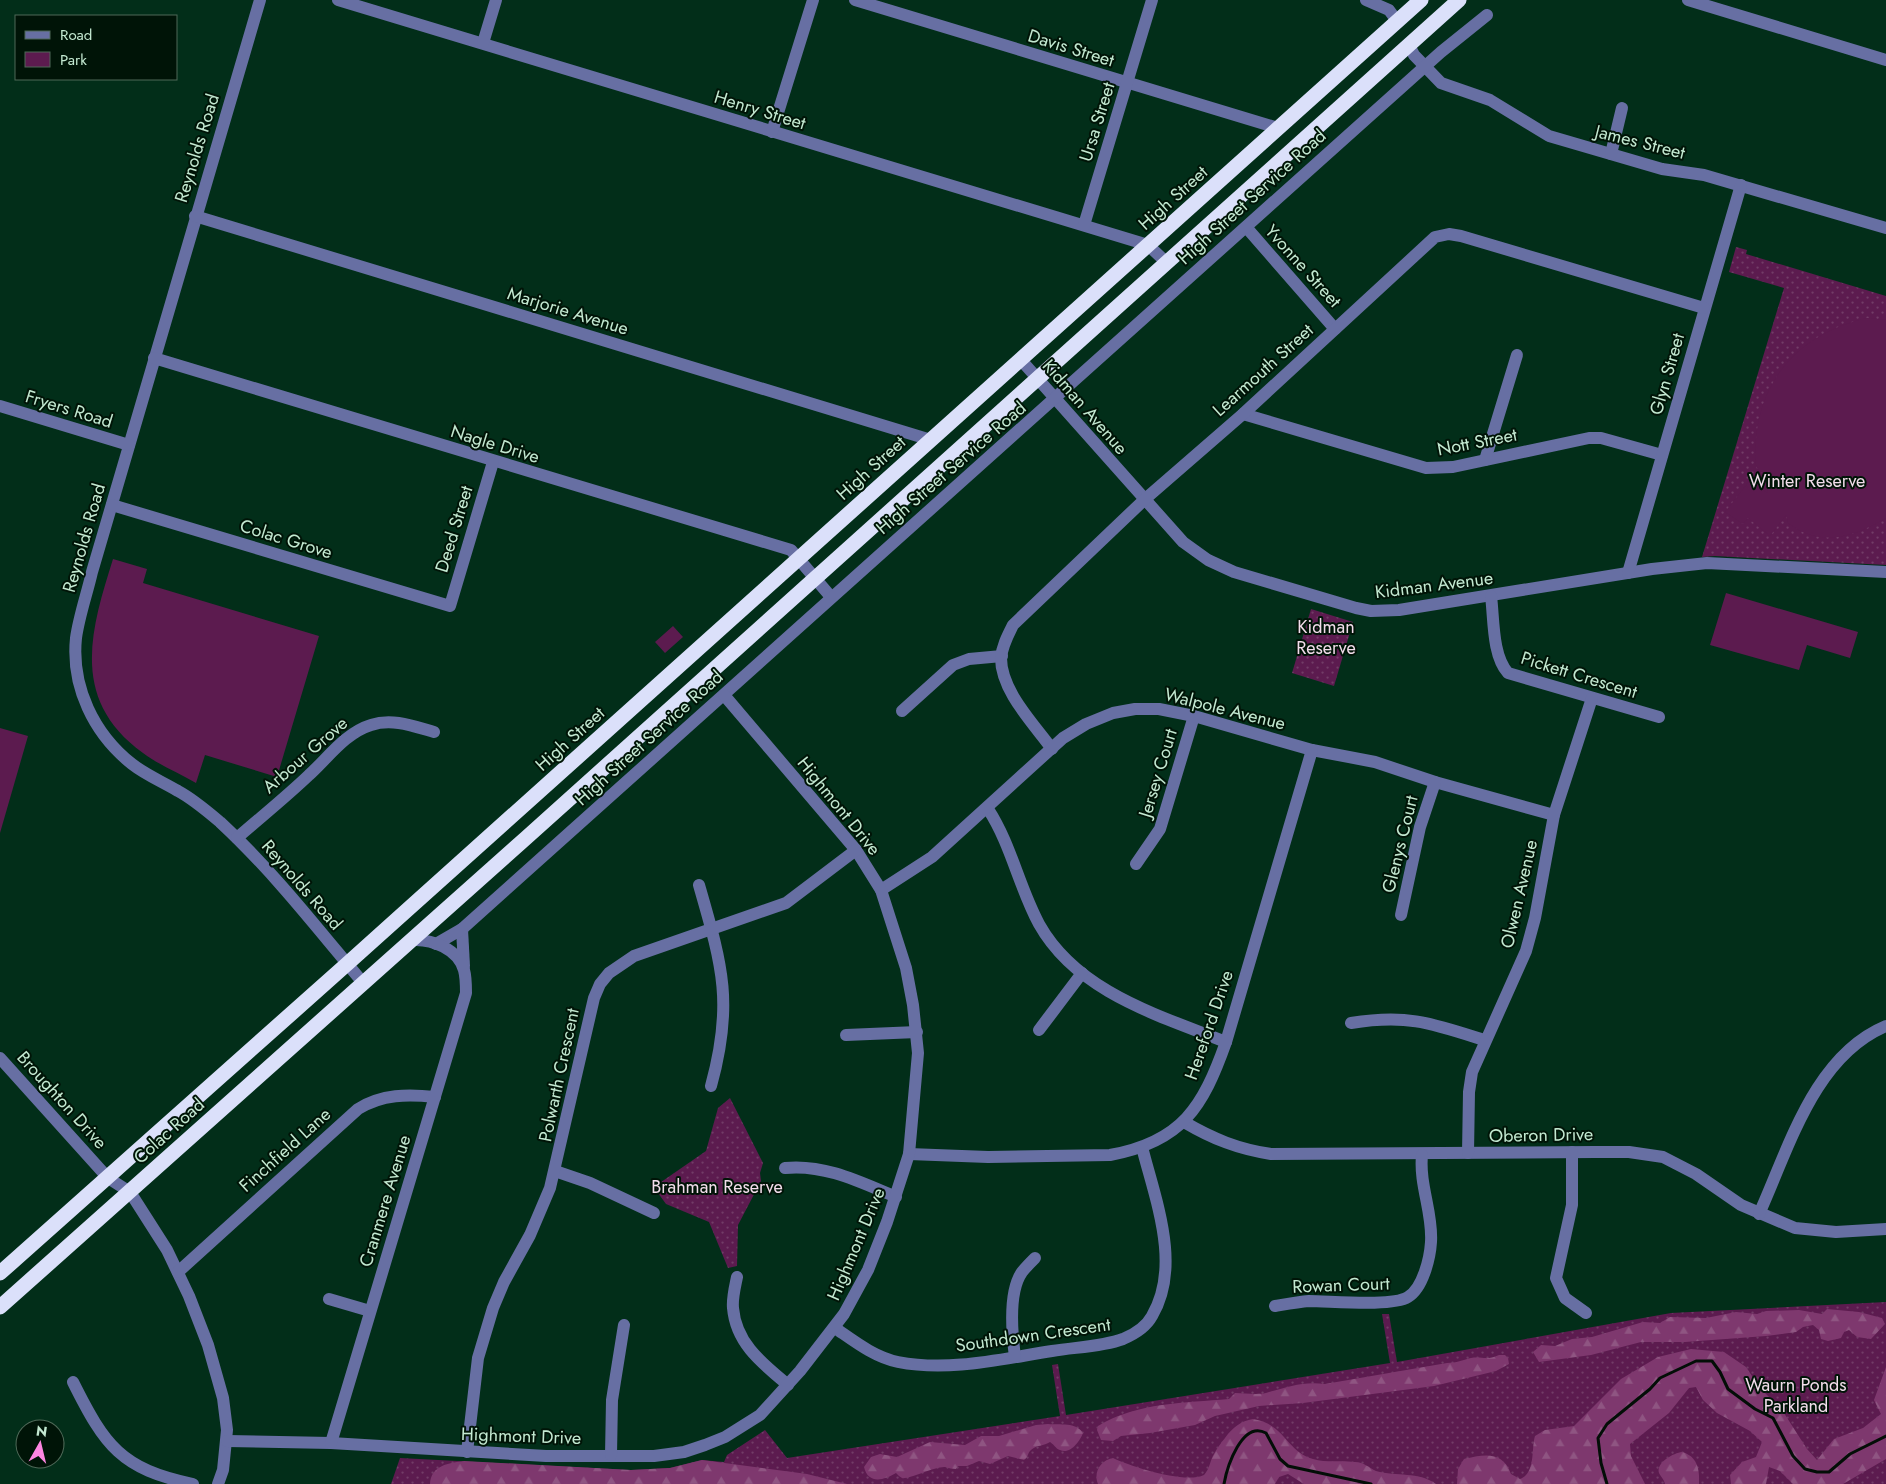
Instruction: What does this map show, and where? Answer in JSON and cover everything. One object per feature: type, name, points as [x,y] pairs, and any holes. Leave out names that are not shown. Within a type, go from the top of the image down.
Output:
[{"type":"highway","name":"High Street","points":[[347,964],[1421,0]]},
{"type":"highway","points":[[364,984],[1459,0]]},
{"type":"highway","points":[[1397,21],[1409,45]]},
{"type":"highway","name":"Colac Road","points":[[0,1307],[119,1185],[347,964]]},
{"type":"highway","name":"Colac Road","points":[[0,1273],[119,1185],[364,984]]},
{"type":"street","name":"Reynolds Road","points":[[260,0],[92,572],[76,638],[76,661],[82,697],[96,726],[111,744],[132,764],[208,811],[237,838],[364,984]]},
{"type":"street","name":"Henry Street","points":[[338,0],[1148,245],[1167,263]]},
{"type":"street","points":[[483,43],[496,0]]},
{"type":"street","points":[[772,132],[813,0]]},
{"type":"street","name":"Davis Street","points":[[855,0],[1278,128]]},
{"type":"street","name":"Ursa Street","points":[[1084,225],[1152,0]]},
{"type":"street","points":[[1366,0],[1389,10],[1397,21]]},
{"type":"street","points":[[1688,0],[1886,60]]},
{"type":"street","name":"High Street Service Road","points":[[436,944],[462,929],[831,597],[1055,400],[1128,331],[1425,67],[1487,15]]},
{"type":"street","name":"James Street","points":[[1409,45],[1425,67],[1444,84],[1490,100],[1550,136],[1662,168],[1704,175],[1741,185],[1886,228]]},
{"type":"street","points":[[1611,154],[1622,108]]},
{"type":"street","name":"Glyn Street","points":[[1628,573],[1741,185]]},
{"type":"street","name":"Marjorie Avenue","points":[[195,216],[931,440]]},
{"type":"street","name":"Yvonne Street","points":[[1246,228],[1335,328]]},
{"type":"street","name":"Learmouth Street","points":[[1052,749],[1013,695],[1006,678],[1002,656],[1006,638],[1013,625],[1144,500],[1242,414],[1428,242],[1441,234],[1449,234],[1704,308]]},
{"type":"street","points":[[1485,460],[1517,355]]},
{"type":"street","name":"Nagle Drive","points":[[154,358],[493,462],[791,550],[816,579]]},
{"type":"street","name":"Kidman Avenue","points":[[1021,360],[1183,542],[1208,560],[1234,572],[1356,608],[1371,611],[1400,610],[1628,573],[1707,563],[1886,572]]},
{"type":"street","name":"Fryers Road","points":[[1,410],[129,445]]},
{"type":"street","name":"Nott Street","points":[[1242,414],[1426,468],[1440,469],[1589,438],[1601,438],[1662,455]]},
{"type":"street","name":"Deed Street","points":[[450,606],[493,462]]},
{"type":"street","name":"Colac Grove","points":[[112,505],[450,606]]},
{"type":"street","points":[[816,579],[831,597]]},
{"type":"street","name":"Pickett Crescent","points":[[1491,596],[1498,656],[1502,666],[1508,673],[1659,717]]},
{"type":"street","points":[[902,711],[953,665],[969,659],[1002,656]]},
{"type":"street","name":"Highmont Drive","points":[[227,1441],[331,1443],[546,1456],[654,1456],[684,1452],[705,1445],[748,1424],[788,1385],[835,1328],[868,1270],[896,1197],[909,1154],[916,1084],[917,1032],[906,968],[881,890],[856,850],[724,695]]},
{"type":"street","name":"Olwen Avenue","points":[[1468,1153],[1472,1072],[1484,1040],[1528,944],[1554,815],[1592,698]]},
{"type":"street","name":"Walpole Avenue","points":[[881,890],[932,857],[1052,749],[1086,724],[1113,713],[1135,709],[1159,709],[1194,716],[1312,750],[1376,762],[1435,782],[1554,815]]},
{"type":"street","name":"Jersey Court","points":[[1136,864],[1160,829],[1194,716]]},
{"type":"street","name":"Arbour Grove","points":[[237,838],[309,775],[349,736],[361,728],[372,724],[393,722],[434,732]]},
{"type":"street","name":"Hereford Drive","points":[[909,1154],[1044,1157],[1110,1154],[1142,1147],[1158,1140],[1184,1122],[1208,1088],[1226,1042],[1312,750]]},
{"type":"street","name":"Glenys Court","points":[[1401,915],[1420,827],[1435,782]]},
{"type":"street","points":[[988,808],[997,823],[1025,894],[1040,925],[1056,948],[1082,973],[1101,987],[1140,1008],[1226,1042]]},
{"type":"street","name":"Polwarth Crescent","points":[[466,1452],[478,1358],[490,1317],[504,1282],[540,1213],[555,1171],[588,1018],[600,984],[619,964],[634,956],[786,903],[856,850]]},
{"type":"street","points":[[699,885],[712,929],[722,974],[725,1013],[720,1050],[711,1086]]},
{"type":"street","name":"Cranmere Avenue","points":[[331,1443],[464,1006],[466,993],[462,929]]},
{"type":"street","points":[[413,940],[424,940],[452,953],[464,969]]},
{"type":"street","points":[[1039,1030],[1082,973]]},
{"type":"street","points":[[1351,1023],[1383,1019],[1415,1020],[1484,1040]]},
{"type":"street","points":[[1759,1214],[1817,1087],[1850,1048],[1865,1036],[1886,1026]]},
{"type":"street","points":[[846,1035],[917,1032]]},
{"type":"street","name":"Broughton Drive","points":[[0,1058],[143,1211],[178,1272],[208,1345],[223,1398],[227,1441],[218,1484]]},
{"type":"street","name":"Finchfield Lane","points":[[178,1272],[358,1109],[368,1103],[395,1096],[436,1097]]},
{"type":"street","name":"Oberon Drive","points":[[1184,1122],[1220,1142],[1243,1150],[1270,1154],[1629,1152],[1663,1158],[1696,1174],[1732,1200],[1759,1214],[1795,1228],[1814,1231],[1886,1229]]},
{"type":"street","name":"Southdown Crescent","points":[[835,1328],[877,1354],[911,1364],[944,1366],[1121,1340],[1138,1332],[1151,1318],[1160,1297],[1166,1256],[1161,1220],[1142,1147]]},
{"type":"street","points":[[1572,1152],[1572,1205],[1556,1278],[1565,1298],[1586,1312]]},
{"type":"street","name":"Rowan Court","points":[[1275,1306],[1310,1301],[1391,1302],[1408,1298],[1414,1292],[1425,1269],[1431,1242],[1421,1180],[1422,1154]]},
{"type":"street","points":[[786,1168],[807,1166],[855,1180],[896,1197]]},
{"type":"street","points":[[555,1171],[590,1183],[654,1213]]},
{"type":"street","points":[[1014,1357],[1011,1324],[1014,1297],[1021,1274],[1035,1258]]},
{"type":"street","points":[[736,1277],[732,1307],[738,1332],[758,1360],[788,1385]]},
{"type":"street","points":[[329,1300],[370,1311]]},
{"type":"street","points":[[611,1455],[612,1400],[624,1325]]},
{"type":"street","points":[[73,1382],[92,1420],[114,1449],[138,1468],[193,1484]]},
{"type":"green space","name":"Winter Reserve","points":[[1736,247],[1747,250],[1746,254],[1886,296],[1886,565],[1715,556],[1702,557],[1784,288],[1729,272]]},
{"type":"green space","name":"Winter Reserve","points":[[1867,318],[1886,320],[1886,518],[1850,535],[1837,537],[1825,537],[1800,531],[1788,523],[1786,515],[1770,536],[1748,518],[1743,524],[1725,512],[1750,480],[1767,493],[1768,491],[1762,473],[1758,470],[1756,464],[1757,430],[1762,408],[1780,371],[1809,343],[1827,332]]},
{"type":"green space","points":[[113,559],[147,569],[143,583],[319,636],[277,777],[205,755],[196,783],[143,753],[120,732],[104,711],[95,688],[92,664],[93,638]]},
{"type":"green space","points":[[1726,593],[1858,632],[1850,658],[1807,645],[1799,670],[1710,645]]},
{"type":"green space","name":"Kidman Reserve","points":[[1311,609],[1353,622],[1334,686],[1292,673]]},
{"type":"green space","points":[[673,626],[683,637],[665,653],[655,642]]},
{"type":"green space","points":[[0,728],[28,736],[0,833]]},
{"type":"green space","name":"Brahman Reserve","points":[[730,1098],[763,1163],[760,1173],[761,1181],[738,1225],[737,1266],[728,1268],[709,1222],[666,1204],[658,1193],[651,1189],[706,1151],[718,1108]]},
{"type":"green space","name":"Waurn Ponds Parkland","points":[[1886,1302],[1886,1484],[391,1484],[400,1458],[631,1470],[670,1468],[702,1460],[724,1462],[727,1455],[765,1430],[787,1458],[1060,1416],[1052,1365],[1058,1364],[1066,1415],[1390,1363],[1382,1314],[1389,1314],[1397,1362],[1671,1313]]},
{"type":"green space","points":[[1827,1309],[1859,1312],[1882,1318],[1885,1324],[1871,1339],[1857,1337],[1849,1330],[1844,1332],[1841,1338],[1828,1341],[1821,1339],[1819,1330],[1813,1325],[1803,1327],[1796,1332],[1766,1336],[1685,1342],[1641,1342],[1591,1355],[1539,1362],[1533,1352],[1541,1345],[1555,1346],[1572,1339],[1592,1337],[1643,1322],[1660,1323],[1670,1317],[1706,1318],[1736,1312],[1757,1314],[1766,1311],[1799,1310],[1822,1314]]},
{"type":"green space","points":[[1691,1349],[1724,1352],[1746,1367],[1760,1388],[1782,1410],[1807,1449],[1817,1460],[1834,1439],[1863,1428],[1881,1414],[1874,1400],[1886,1367],[1886,1459],[1843,1484],[1793,1484],[1780,1471],[1769,1467],[1766,1484],[1731,1484],[1730,1475],[1742,1462],[1756,1457],[1762,1442],[1750,1431],[1717,1413],[1703,1400],[1696,1387],[1689,1388],[1669,1413],[1630,1444],[1631,1456],[1645,1484],[1457,1484],[1458,1469],[1464,1459],[1486,1455],[1503,1461],[1511,1474],[1520,1479],[1529,1472],[1535,1436],[1545,1430],[1574,1426],[1621,1379],[1658,1357]]},
{"type":"green space","points":[[1505,1355],[1508,1358],[1509,1364],[1496,1371],[1434,1386],[1303,1403],[1259,1406],[1215,1416],[1195,1425],[1121,1436],[1113,1441],[1101,1440],[1097,1430],[1098,1426],[1113,1418],[1145,1408],[1229,1399],[1235,1393],[1262,1394],[1302,1384],[1325,1384],[1471,1358],[1491,1358]]},
{"type":"green space","points":[[1253,1419],[1272,1426],[1297,1450],[1313,1459],[1358,1462],[1376,1471],[1422,1477],[1436,1484],[1304,1484],[1288,1474],[1279,1477],[1275,1484],[1098,1484],[1097,1471],[1099,1467],[1105,1461],[1113,1458],[1145,1470],[1172,1476],[1195,1477],[1204,1475],[1215,1452],[1228,1434],[1241,1423]]},
{"type":"green space","points":[[1063,1424],[1076,1427],[1083,1433],[1080,1440],[1067,1451],[1059,1449],[1050,1442],[1033,1448],[1024,1460],[1008,1456],[990,1464],[979,1461],[967,1466],[958,1466],[956,1469],[941,1467],[905,1478],[901,1478],[896,1473],[886,1478],[872,1478],[864,1467],[871,1457],[880,1454],[897,1457],[930,1442],[965,1445],[981,1436],[999,1436],[1036,1425]]},
{"type":"green space","points":[[1682,1452],[1694,1460],[1699,1473],[1699,1484],[1665,1484],[1659,1473],[1660,1465],[1670,1456]]},
{"type":"green space","points":[[702,1460],[807,1474],[847,1484],[430,1484],[431,1478],[437,1469],[447,1464],[464,1461],[631,1470],[670,1468]]},
{"type":"waterway","points":[[1607,1484],[1601,1463],[1598,1438],[1607,1424],[1650,1389],[1660,1378],[1696,1361],[1712,1361],[1728,1389],[1755,1409],[1773,1418],[1793,1456],[1805,1469],[1829,1472],[1850,1454],[1886,1436]]},
{"type":"waterway","points":[[1224,1484],[1228,1467],[1237,1447],[1250,1433],[1257,1431],[1266,1433],[1280,1459],[1288,1466],[1371,1484]]}]
